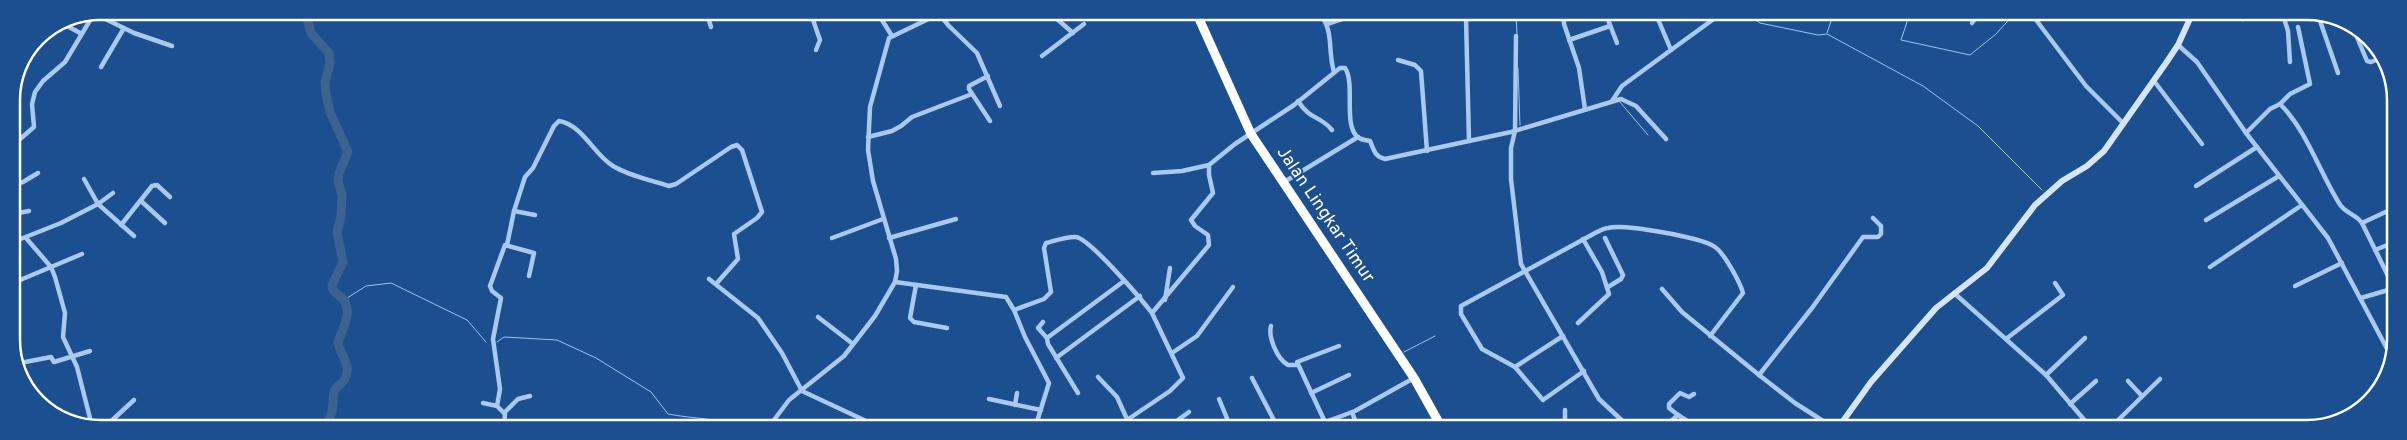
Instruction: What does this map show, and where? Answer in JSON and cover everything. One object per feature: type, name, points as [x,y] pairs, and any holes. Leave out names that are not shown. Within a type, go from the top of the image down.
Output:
[{"type":"highway","name":"Jalan Lingkar Timur","points":[[1200,20],[1251,134],[1414,378],[1438,420]]},
{"type":"street","points":[[108,20],[172,46]]},
{"type":"street","points":[[709,20],[711,26]]},
{"type":"street","points":[[813,20],[820,40],[816,50]]},
{"type":"street","points":[[883,20],[892,36]]},
{"type":"street","points":[[774,420],[789,400],[844,356],[875,316],[895,282],[896,259],[873,181],[868,137],[871,101],[879,78],[886,43],[892,36],[926,20]]},
{"type":"street","points":[[945,20],[977,53],[1000,106]]},
{"type":"street","points":[[1058,20],[1073,33]]},
{"type":"street","points":[[1325,20],[1330,31],[1329,55],[1334,72]]},
{"type":"street","points":[[1328,24],[1339,20]]},
{"type":"street","points":[[1466,20],[1470,114],[1469,141]]},
{"type":"street","points":[[1564,20],[1579,68],[1585,109]]},
{"type":"street","points":[[1608,20],[1617,43]]},
{"type":"street","points":[[1658,20],[1671,50]]},
{"type":"street","points":[[1612,102],[1622,86],[1712,20]]},
{"type":"street","points":[[2036,20],[2086,86],[2124,124]]},
{"type":"street","points":[[1844,420],[1871,382],[1936,308],[1987,268],[2034,205],[2062,181],[2092,162],[2104,151],[2178,45],[2189,20]]},
{"type":"street","points":[[2285,20],[2288,31],[2290,62]]},
{"type":"street","points":[[20,140],[33,129],[35,92],[43,81],[65,62],[88,21]]},
{"type":"street","points":[[2320,22],[2338,73]]},
{"type":"street","points":[[1042,56],[1084,24]]},
{"type":"street","points":[[1569,40],[1610,26]]},
{"type":"street","points":[[68,27],[80,34]]},
{"type":"street","points":[[2246,133],[2270,109],[2280,104],[2290,94],[2310,84],[2298,27]]},
{"type":"street","points":[[101,67],[124,28]]},
{"type":"street","points":[[1516,36],[1515,131],[1511,148],[1511,179],[1518,254],[1524,270],[1599,399],[1621,420]]},
{"type":"street","points":[[2357,38],[2367,61],[2376,60]]},
{"type":"street","points":[[2178,45],[2197,62],[2246,133],[2324,231],[2386,347]]},
{"type":"street","points":[[1398,60],[1415,65],[1422,71],[1427,151]]},
{"type":"street","points":[[1153,173],[1182,171],[1209,165],[1298,102],[1334,72],[1342,68],[1348,72],[1351,118],[1358,137]]},
{"type":"street","points":[[988,76],[969,86],[972,94],[990,121]]},
{"type":"street","points":[[2154,81],[2202,144]]},
{"type":"street","points":[[868,137],[892,131],[902,126],[912,117],[972,94]]},
{"type":"street","points":[[1284,182],[1358,137],[1369,140],[1376,156],[1385,159],[1515,131],[1621,99],[1636,106],[1666,140]]},
{"type":"street","points":[[1298,102],[1312,118],[1326,122],[1332,130]]},
{"type":"street","points":[[2280,104],[2298,128],[2340,206],[2358,217],[2362,223],[2387,274]]},
{"type":"street","points":[[497,406],[500,389],[493,339],[501,298],[492,291],[490,286],[506,245],[524,177],[533,168],[554,126],[559,121],[584,137],[606,162],[615,168],[669,186],[676,184],[731,147],[737,145],[742,150],[762,212],[757,218],[734,234],[738,259],[716,284]]},
{"type":"street","points":[[2196,186],[2257,147]]},
{"type":"street","points":[[1152,313],[1209,246],[1208,235],[1195,226],[1191,220],[1213,193],[1209,165]]},
{"type":"street","points":[[20,183],[38,173]]},
{"type":"street","points":[[2206,220],[2279,176]]},
{"type":"street","points":[[84,179],[98,204],[134,236]]},
{"type":"street","points":[[121,225],[154,185],[170,198]]},
{"type":"street","points":[[20,240],[61,223],[98,204],[113,193]]},
{"type":"street","points":[[141,201],[166,223]]},
{"type":"street","points":[[2210,267],[2302,205]]},
{"type":"street","points":[[514,210],[535,215]]},
{"type":"street","points":[[20,213],[29,211]]},
{"type":"street","points":[[2362,223],[2387,211]]},
{"type":"street","points":[[1759,375],[1812,308],[1863,237],[1878,237],[1881,234],[1881,226],[1874,218]]},
{"type":"street","points":[[832,238],[883,219]]},
{"type":"street","points":[[889,238],[956,219]]},
{"type":"street","points":[[1584,371],[1543,400],[1515,367],[1482,349],[1462,314],[1461,306],[1583,239],[1608,228],[1626,228],[1709,244],[1717,248],[1743,293],[1710,336]]},
{"type":"street","points":[[1014,310],[1044,299],[1051,292],[1044,248],[1046,243],[1078,237],[1087,242],[1140,296],[1152,313],[1182,374],[1182,381],[1127,420],[1117,397],[1098,377]]},
{"type":"street","points":[[26,238],[51,267],[66,313],[63,337],[73,356],[90,419]]},
{"type":"street","points":[[1605,238],[1623,276],[1608,287]]},
{"type":"street","points":[[1578,322],[1609,294],[1608,287],[1583,239]]},
{"type":"street","points":[[506,245],[534,253],[529,276]]},
{"type":"street","points":[[2375,250],[2387,245]]},
{"type":"street","points":[[20,279],[82,254]]},
{"type":"street","points":[[2296,286],[2342,263]]},
{"type":"street","points":[[1165,300],[1170,268]]},
{"type":"street","points":[[709,279],[758,318],[782,354],[802,390],[864,420]]},
{"type":"street","points":[[1048,338],[1124,281]]},
{"type":"street","points":[[895,282],[1006,297],[1049,383],[1038,420]]},
{"type":"street","points":[[916,284],[909,314],[910,318],[914,322],[947,328]]},
{"type":"street","points":[[2006,340],[2063,294],[2056,284]]},
{"type":"street","points":[[1172,353],[1196,336],[1233,287]]},
{"type":"street","points":[[1662,289],[1682,312],[1710,336],[1794,404],[1821,420]]},
{"type":"street","points":[[2361,298],[2387,290]]},
{"type":"street","points":[[1954,293],[2046,376],[2085,420]]},
{"type":"street","points":[[1056,358],[1140,296]]},
{"type":"street","points":[[818,317],[853,344]]},
{"type":"street","points":[[1042,322],[1038,328],[1048,338],[1048,344],[1078,393]]},
{"type":"street","points":[[1271,326],[1270,337],[1282,360],[1288,365],[1297,364],[1298,361],[1339,346]]},
{"type":"street","points":[[1515,367],[1563,336]]},
{"type":"street","points":[[2046,376],[2085,338]]},
{"type":"street","points":[[23,362],[51,357],[54,362],[90,351]]},
{"type":"street","points":[[1297,364],[1324,420]]},
{"type":"street","points":[[1311,394],[1349,375]]},
{"type":"street","points":[[1252,378],[1274,420]]},
{"type":"street","points":[[1330,420],[1352,412],[1414,378]]},
{"type":"street","points":[[2117,420],[2160,379]]},
{"type":"street","points":[[2070,404],[2096,381]]},
{"type":"street","points":[[2128,381],[2142,396]]},
{"type":"street","points":[[1015,405],[1017,393]]},
{"type":"street","points":[[1686,420],[1669,408],[1669,404],[1680,393],[1689,397],[1694,394]]},
{"type":"street","points":[[504,413],[516,400],[530,396]]},
{"type":"street","points":[[989,399],[1041,410]]},
{"type":"street","points":[[1219,399],[1228,420]]},
{"type":"street","points":[[115,420],[134,400]]},
{"type":"street","points":[[483,403],[497,406],[504,413],[506,420]]},
{"type":"street","points":[[1565,410],[1565,420]]},
{"type":"street","points":[[1178,420],[1189,412]]},
{"type":"street","points":[[1352,412],[1355,420]]},
{"type":"street","points":[[1672,420],[1678,415]]},
{"type":"waterway","points":[[307,20],[311,33],[329,53],[330,64],[325,82],[326,95],[330,112],[348,152],[339,173],[338,181],[342,195],[341,217],[337,232],[343,262],[332,285],[336,294],[344,300],[347,311],[346,322],[338,343],[347,365],[347,374],[334,391],[332,412],[328,420]]},
{"type":"waterway","points":[[1516,20],[1517,34]]},
{"type":"waterway","points":[[1756,20],[1760,23],[1818,35],[1827,34],[1923,86],[1978,126],[2042,190]]},
{"type":"waterway","points":[[1827,33],[1831,20]]},
{"type":"waterway","points":[[1908,20],[1901,40],[1970,55],[1996,34],[2009,20]]},
{"type":"waterway","points":[[1518,68],[1520,125]]},
{"type":"waterway","points":[[1619,101],[1648,135]]},
{"type":"waterway","points":[[344,300],[366,286],[391,283],[467,320],[486,342]]},
{"type":"waterway","points":[[1404,352],[1435,336]]},
{"type":"waterway","points":[[497,342],[504,337],[557,340],[596,358],[651,392],[668,414],[716,420]]}]
